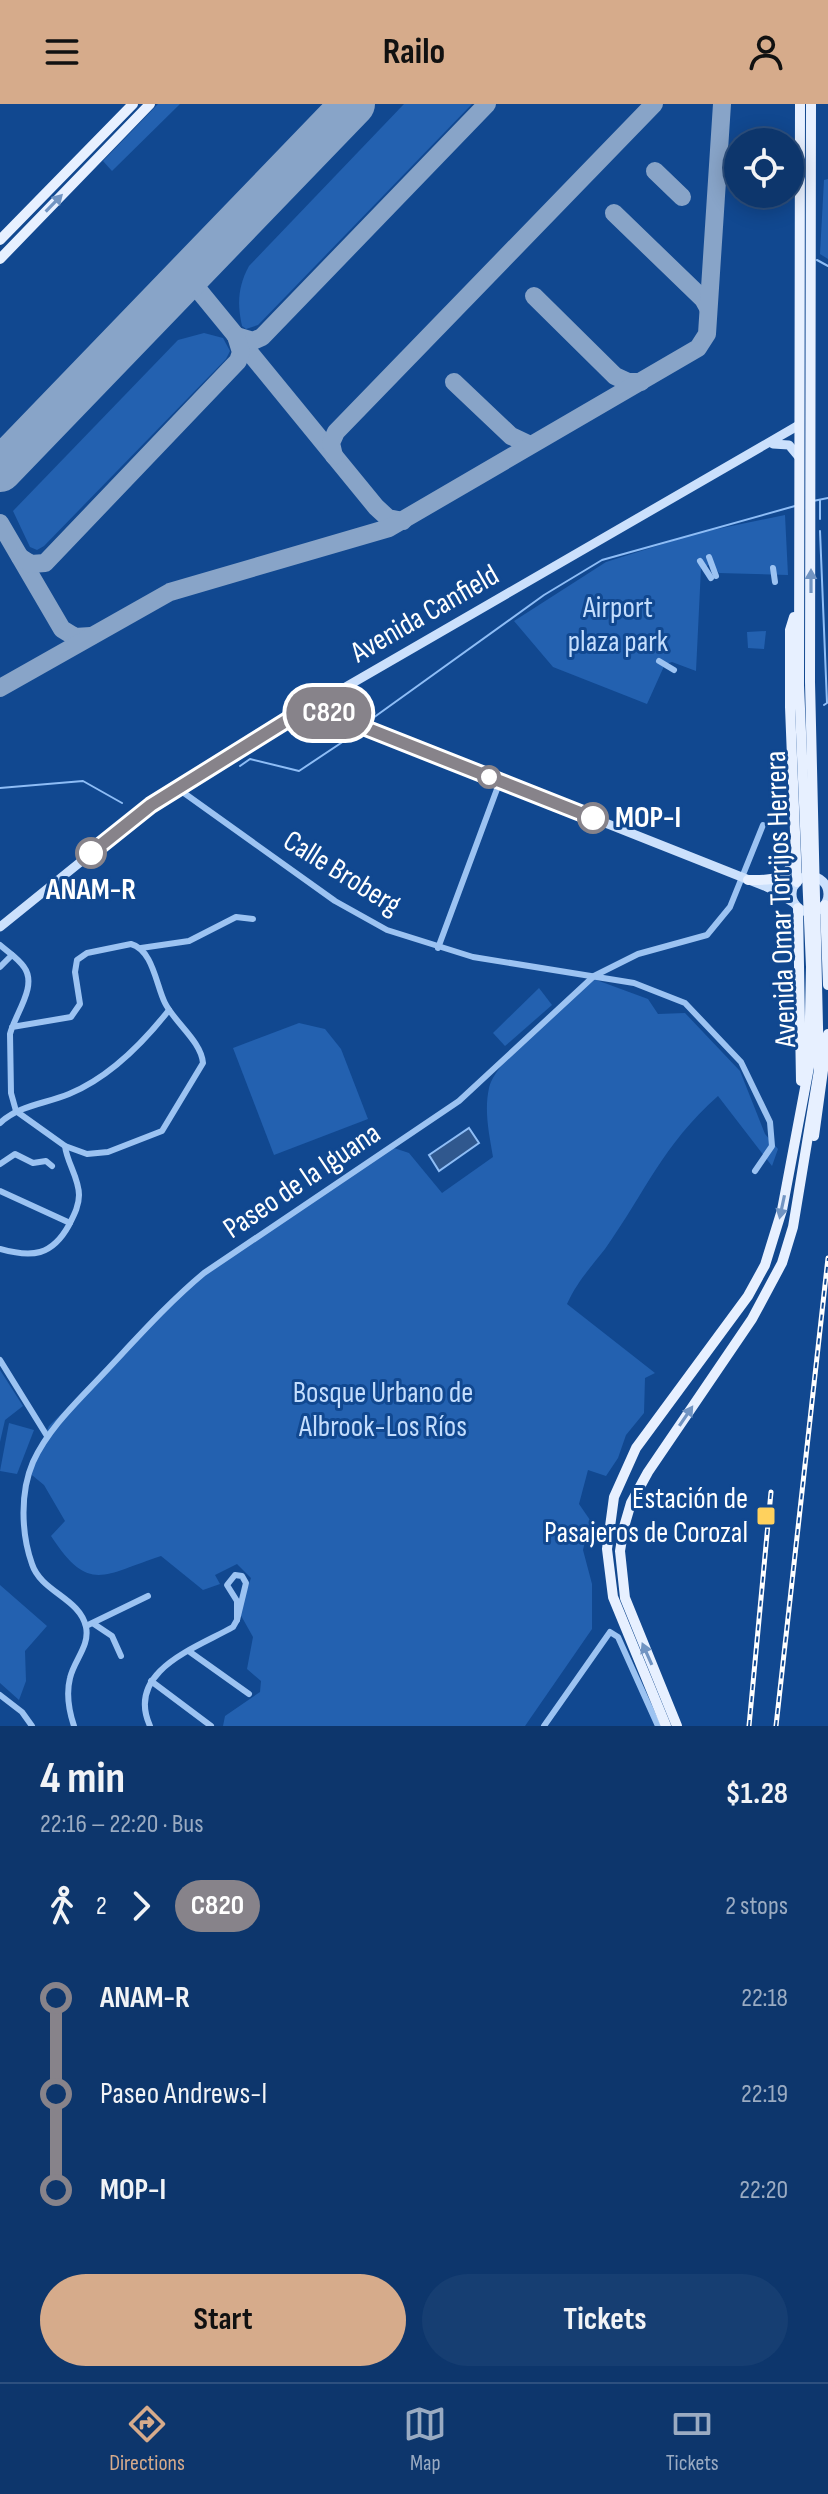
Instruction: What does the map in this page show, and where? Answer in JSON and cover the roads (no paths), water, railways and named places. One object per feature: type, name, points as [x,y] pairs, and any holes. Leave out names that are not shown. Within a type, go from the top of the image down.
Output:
[{"type":"main road","points":[[0,240],[133,104]]},
{"type":"main road","points":[[0,259],[150,104]]},
{"type":"main road","name":"Avenida Omar Torrijos Herrera","points":[[800,104],[799,458],[804,481]]},
{"type":"main road","name":"Avenida Omar Torrijos Herrera","points":[[807,848],[811,642],[804,481],[811,104]]},
{"type":"main road","name":"Avenida Canfield","points":[[0,927],[177,788],[310,706],[799,425]]},
{"type":"main road","points":[[769,445],[789,445],[799,458]]},
{"type":"main road","name":"Avenida Omar Torrijos Herrera","points":[[677,1726],[625,1598],[620,1551],[631,1503],[648,1472],[752,1319],[782,1263],[804,1164],[819,1070],[798,604],[804,521]]},
{"type":"main road","points":[[336,716],[339,692]]},
{"type":"main road","points":[[310,706],[767,887],[809,912],[826,904]]},
{"type":"main road","points":[[745,878],[779,879],[807,848]]},
{"type":"main road","points":[[807,848],[796,884],[796,905],[813,936],[828,985]]},
{"type":"main road","points":[[666,1726],[613,1597],[607,1549],[614,1497],[636,1448],[748,1296],[776,1238],[798,1131],[802,1037],[813,936],[826,904],[826,886],[807,848]]},
{"type":"main road","points":[[767,887],[796,884],[809,877],[826,886]]},
{"type":"main road","points":[[804,1164],[819,1119],[828,1034]]},
{"type":"street","points":[[700,561],[713,577],[709,557]]},
{"type":"street","points":[[773,568],[775,582]]},
{"type":"street","points":[[659,661],[674,670]]},
{"type":"street","points":[[438,948],[500,781]]},
{"type":"street","name":"Calle Broberg","points":[[177,788],[351,912],[387,930],[438,948],[665,992],[685,1003],[717,1033],[747,1073],[773,1133],[770,1151],[755,1171]]},
{"type":"street","name":"Paseo de la Iguana","points":[[121,1656],[112,1636],[90,1625],[41,1580],[30,1558],[24,1492],[33,1463],[47,1436],[191,1283],[459,1101],[594,976],[638,954],[707,935],[724,917],[745,878],[763,825]]},
{"type":"street","points":[[12,1027],[62,1020],[74,1014],[80,1000],[75,967],[83,955],[126,944],[141,948],[189,941],[236,917],[253,919]]},
{"type":"street","points":[[0,945],[25,967],[29,982],[12,1027],[10,1042],[11,1093],[16,1111],[65,1146],[83,1154],[101,1154],[166,1127],[203,1063],[200,1051],[169,1010],[141,948]]},
{"type":"street","points":[[0,967],[12,955]]},
{"type":"street","points":[[0,1123],[16,1111],[61,1098],[98,1079],[169,1010]]},
{"type":"street","points":[[0,1041],[10,1042]]},
{"type":"street","points":[[0,1249],[23,1255],[42,1253],[58,1242],[70,1223],[79,1193],[65,1146]]},
{"type":"street","points":[[0,1164],[15,1154],[33,1163],[46,1161],[52,1166]]},
{"type":"street","points":[[0,1191],[70,1223]]},
{"type":"street","points":[[0,1360],[47,1436]]},
{"type":"street","points":[[150,1726],[145,1705],[151,1681],[158,1670],[233,1627],[237,1620],[246,1583],[242,1576],[235,1575],[227,1585],[237,1601],[237,1620]]},
{"type":"street","points":[[74,1726],[69,1682],[86,1643],[90,1625],[148,1596]]},
{"type":"street","points":[[544,1726],[610,1632],[618,1637],[658,1726]]},
{"type":"street","points":[[190,1652],[249,1694]]},
{"type":"street","points":[[151,1681],[211,1726]]},
{"type":"street","points":[[0,1695],[17,1707],[32,1726]]},
{"type":"waterway","points":[[817,260],[828,266]]},
{"type":"waterway","points":[[813,501],[828,498]]},
{"type":"waterway","points":[[820,500],[820,519]]},
{"type":"waterway","points":[[373,718],[544,595],[602,560],[795,506]]},
{"type":"waterway","points":[[820,531],[827,703],[824,705]]},
{"type":"waterway","points":[[240,766],[250,759],[299,771],[344,741]]},
{"type":"waterway","points":[[0,788],[83,781],[122,803]]},
{"type":"railway","points":[[776,1726],[828,1258]]},
{"type":"railway","points":[[749,1726],[771,1492]]},
{"type":"place","name":"MOP-I","points":[[593,818]]},
{"type":"place","name":"ANAM-R","points":[[91,853]]},
{"type":"place","name":"Estación de Pasajeros de Corozal","points":[[766,1516]]},
{"type":"park label","name":"Airport plaza park","points":[[618,625]]},
{"type":"park label","name":"Bosque Urbano de Albrook-Los Ríos","points":[[383,1410]]}]
